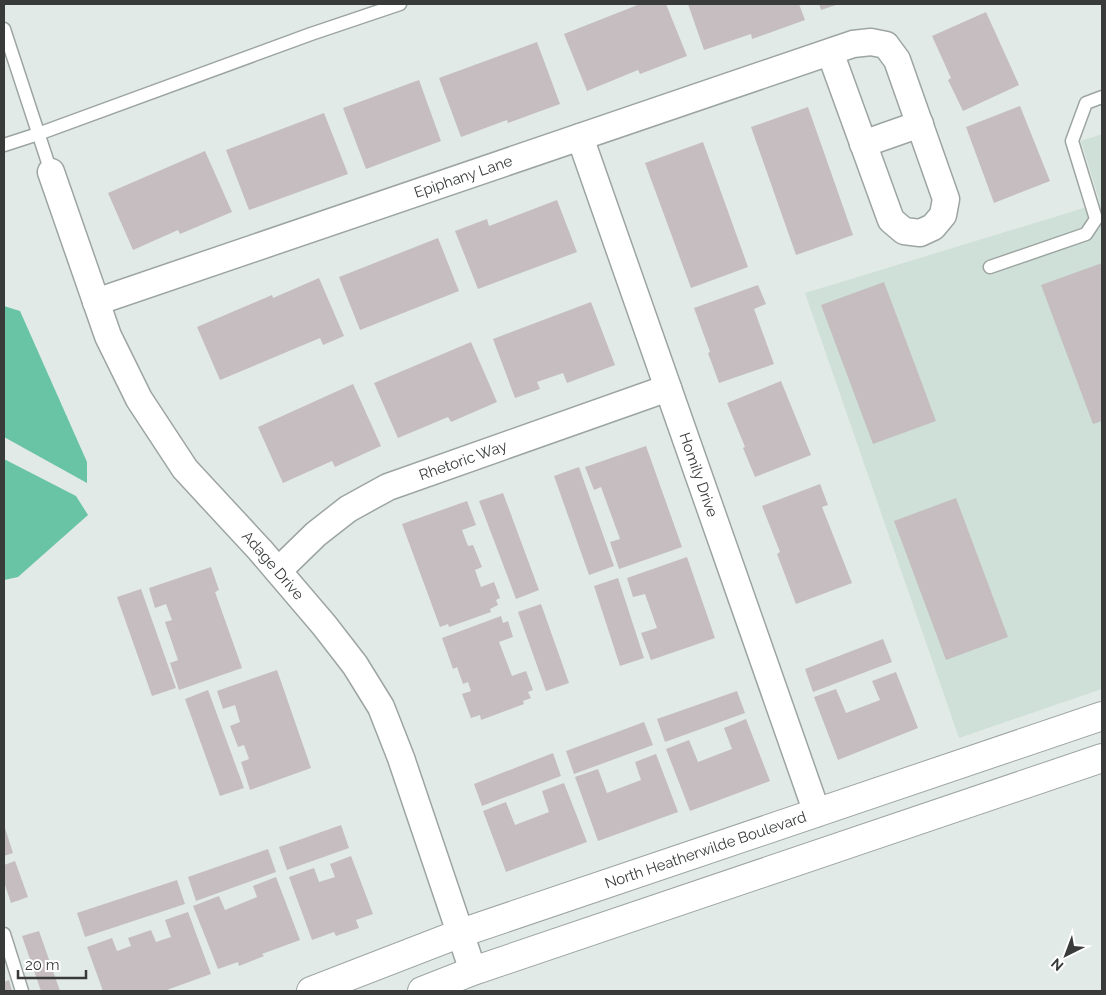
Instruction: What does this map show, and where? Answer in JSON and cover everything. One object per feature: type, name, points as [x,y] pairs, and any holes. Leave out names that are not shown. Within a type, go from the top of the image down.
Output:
[{"type":"main road","name":"North Heatherwilde Boulevard","points":[[311,991],[461,933],[1102,716]]},
{"type":"main road","points":[[422,991],[473,971],[1102,758]]},
{"type":"street","name":"Epiphany Lane","points":[[96,302],[853,44],[871,42],[886,45],[897,60],[920,124]]},
{"type":"street","points":[[830,52],[863,144],[891,220],[904,231],[920,233],[933,226],[943,215],[946,199],[920,124],[863,144]]},
{"type":"street","name":"Homily Drive","points":[[580,137],[817,813]]},
{"type":"street","name":"Adage Drive","points":[[51,172],[108,336],[139,400],[185,469],[278,571],[355,665],[381,708],[401,758],[473,971]]},
{"type":"street","name":"Rhetoric Way","points":[[278,571],[316,534],[348,509],[388,487],[668,388]]},
{"type":"lane","points":[[4,145],[400,4]]},
{"type":"lane","points":[[4,29],[51,172]]},
{"type":"lane","points":[[990,267],[1086,234],[1096,219],[1072,141],[1086,102],[1102,97]]},
{"type":"lane","points":[[4,934],[22,991]]},
{"type":"shaded area","points":[[1102,134],[1102,689],[959,738],[805,293],[1100,203],[1081,141]]},
{"type":"shaded area","points":[[4,306],[20,311],[87,462],[87,483],[4,437]]},
{"type":"shaded area","points":[[4,459],[76,496],[88,515],[18,577],[4,580]]},
{"type":"building","points":[[640,4],[666,4],[687,56],[640,74],[638,70],[587,91],[564,34]]},
{"type":"building","points":[[688,4],[799,4],[805,20],[752,39],[751,34],[704,50]]},
{"type":"building","points":[[819,4],[839,4],[821,10]]},
{"type":"building","points":[[986,12],[1019,85],[963,111],[948,80],[951,78],[932,36]]},
{"type":"building","points":[[537,42],[560,104],[508,123],[507,120],[461,137],[439,78]]},
{"type":"building","points":[[419,80],[441,141],[366,169],[343,108]]},
{"type":"building","points":[[1020,106],[1050,181],[994,203],[966,127]]},
{"type":"building","points":[[808,107],[853,235],[796,255],[751,127]]},
{"type":"building","points":[[324,113],[348,174],[249,210],[226,150]]},
{"type":"building","points":[[703,142],[748,267],[691,288],[645,163]]},
{"type":"building","points":[[205,151],[232,212],[180,234],[178,230],[133,250],[108,193]]},
{"type":"building","points":[[557,200],[577,252],[478,289],[455,231],[487,219],[489,226]]},
{"type":"building","points":[[438,238],[459,291],[360,330],[339,277]]},
{"type":"building","points":[[1102,263],[1102,421],[1093,424],[1041,285]]},
{"type":"building","points":[[319,278],[344,336],[323,345],[320,338],[220,380],[197,327],[272,295],[273,298]]},
{"type":"building","points":[[884,282],[936,421],[873,444],[821,305]]},
{"type":"building","points":[[758,285],[766,304],[754,309],[774,364],[719,383],[694,308]]},
{"type":"building","points":[[591,302],[615,365],[567,383],[563,373],[537,382],[540,389],[515,398],[493,339]]},
{"type":"building","points":[[471,342],[497,402],[451,422],[448,417],[398,438],[374,383]]},
{"type":"building","points":[[781,381],[811,455],[755,477],[727,403]]},
{"type":"building","points":[[353,384],[381,446],[335,467],[332,461],[283,483],[258,427]]},
{"type":"building","points":[[646,446],[682,547],[619,569],[610,542],[620,539],[601,487],[594,490],[585,467]]},
{"type":"building","points":[[579,467],[614,566],[589,575],[554,476]]},
{"type":"building","points":[[820,484],[828,505],[822,507],[852,583],[796,604],[777,554],[780,552],[762,506]]},
{"type":"building","points":[[503,493],[539,590],[516,599],[479,501]]},
{"type":"building","points":[[956,498],[1008,637],[946,660],[894,521]]},
{"type":"building","points":[[467,501],[476,525],[462,530],[468,546],[473,545],[482,567],[475,570],[481,587],[494,582],[500,598],[496,600],[498,605],[490,609],[491,612],[449,627],[448,624],[440,627],[402,524]]},
{"type":"building","points":[[687,557],[715,638],[651,660],[641,633],[657,628],[645,594],[633,597],[627,578]]},
{"type":"building","points":[[211,567],[219,590],[215,592],[242,668],[179,690],[170,663],[178,660],[165,622],[172,620],[166,604],[155,608],[149,588]]},
{"type":"building","points":[[618,578],[644,658],[620,666],[594,586]]},
{"type":"building","points":[[141,589],[176,688],[152,696],[117,597]]},
{"type":"building","points":[[541,604],[569,683],[546,691],[518,612]]},
{"type":"building","points":[[501,616],[503,623],[508,621],[513,637],[499,642],[512,676],[526,671],[533,690],[528,692],[531,698],[523,701],[524,704],[481,720],[480,715],[471,718],[462,694],[471,691],[468,682],[463,684],[457,667],[453,669],[442,638]]},
{"type":"building","points":[[883,639],[892,662],[813,692],[805,669]]},
{"type":"building","points":[[277,670],[311,768],[250,790],[241,762],[249,759],[244,745],[238,747],[230,726],[240,722],[235,705],[223,709],[217,691]]},
{"type":"building","points":[[896,672],[918,728],[838,760],[814,697],[836,689],[846,713],[880,700],[872,681]]},
{"type":"building","points":[[208,690],[244,788],[220,796],[185,699]]},
{"type":"building","points":[[737,691],[745,713],[665,742],[657,719]]},
{"type":"building","points":[[746,719],[770,781],[690,811],[666,749],[689,740],[698,762],[732,749],[724,728]]},
{"type":"building","points":[[644,722],[653,745],[574,774],[566,751]]},
{"type":"building","points":[[553,753],[561,776],[482,806],[474,784]]},
{"type":"building","points":[[656,754],[678,812],[598,841],[575,777],[598,769],[607,793],[641,780],[635,762]]},
{"type":"building","points":[[564,783],[587,842],[506,872],[483,811],[506,802],[515,825],[549,812],[542,791]]},
{"type":"building","points":[[4,825],[13,853],[4,856]]},
{"type":"building","points":[[341,825],[349,848],[287,870],[279,847]]},
{"type":"building","points":[[268,849],[276,872],[196,901],[188,877]]},
{"type":"building","points":[[351,856],[373,914],[356,920],[359,928],[336,936],[334,932],[312,940],[289,877],[314,868],[319,882],[335,877],[330,864]]},
{"type":"building","points":[[15,861],[28,897],[11,903],[4,882],[4,865]]},
{"type":"building","points":[[276,877],[300,940],[262,954],[264,956],[239,966],[238,962],[218,969],[193,906],[219,896],[225,910],[257,897],[253,886]]},
{"type":"building","points":[[177,880],[185,904],[85,937],[77,913]]},
{"type":"building","points":[[188,912],[211,974],[164,991],[103,991],[87,947],[112,938],[117,951],[131,946],[128,938],[151,930],[156,942],[171,937],[165,920]]},
{"type":"building","points":[[39,931],[60,991],[41,991],[22,936]]},
{"type":"building","points":[[9,980],[12,991],[4,991],[4,982]]}]
